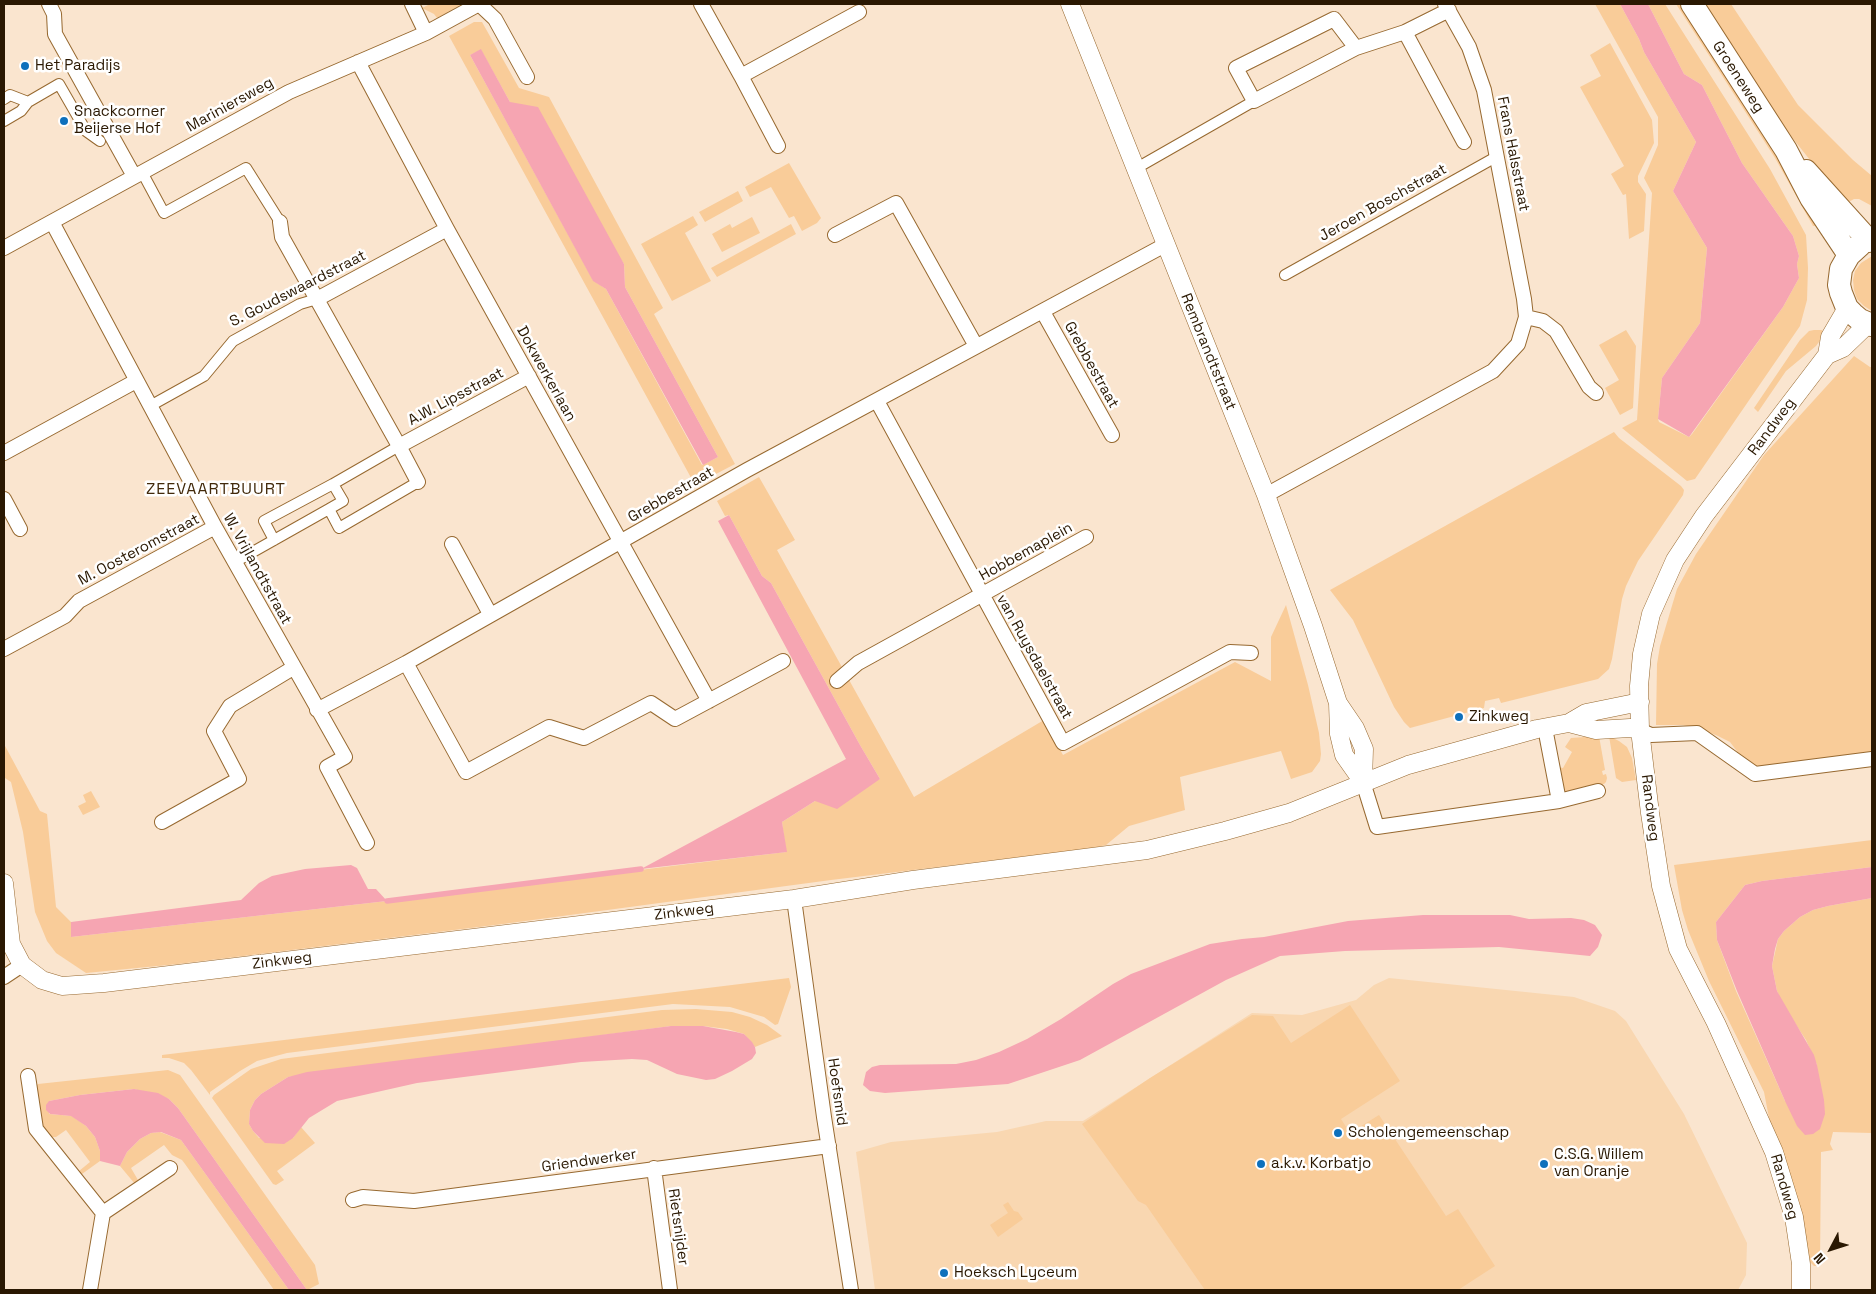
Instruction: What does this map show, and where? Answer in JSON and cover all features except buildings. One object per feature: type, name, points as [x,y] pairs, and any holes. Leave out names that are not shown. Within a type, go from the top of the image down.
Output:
[{"type":"main road","name":"Groeneweg","points":[[1692,4],[1786,150],[1811,198],[1849,255]]},
{"type":"main road","name":"Groeneweg","points":[[1786,150],[1870,241]]},
{"type":"main road","points":[[1870,241],[1858,246],[1849,255],[1841,269],[1840,277],[1841,293],[1847,308],[1860,320],[1870,324]]},
{"type":"street","points":[[49,4],[54,14],[55,34],[138,174],[164,213],[246,168],[280,222],[282,237],[398,446]]},
{"type":"street","points":[[412,4],[426,33]]},
{"type":"street","points":[[479,4],[495,19],[527,77]]},
{"type":"street","name":"Mariniersweg","points":[[4,248],[289,92],[426,33],[479,4]]},
{"type":"street","points":[[701,4],[778,146]]},
{"type":"street","name":"Rembrandtstraat","points":[[1070,4],[1266,496],[1313,626],[1338,703],[1354,728],[1364,749],[1363,782]]},
{"type":"street","points":[[1135,169],[1254,101],[1356,48],[1405,32],[1447,7]]},
{"type":"street","name":"Frans Halsstraat","points":[[1266,496],[1493,371],[1518,344],[1526,317],[1524,299],[1484,90],[1470,47],[1447,7]]},
{"type":"street","points":[[741,76],[859,12]]},
{"type":"street","points":[[1254,101],[1236,68],[1334,19],[1356,48]]},
{"type":"street","points":[[1405,32],[1464,142]]},
{"type":"street","name":"Dokwerkerlaan","points":[[358,62],[447,229],[709,701]]},
{"type":"street","points":[[4,121],[21,111],[28,102],[59,84],[86,131],[100,141]]},
{"type":"street","points":[[4,99],[10,96],[28,102]]},
{"type":"street","name":"Jeroen Boschstraat","points":[[1285,275],[1496,157]]},
{"type":"street","points":[[835,235],[896,203],[976,346]]},
{"type":"street","name":"W. Vrijlandtstraat","points":[[52,222],[234,562],[345,757],[327,767],[367,842]]},
{"type":"street","name":"S. Goudswaardstraat","points":[[150,406],[204,376],[233,341],[300,304],[317,299],[447,229]]},
{"type":"street","name":"Grebbestraat","points":[[317,710],[406,663],[747,470],[1165,245]]},
{"type":"street","name":"Randweg","points":[[1801,1290],[1794,1217],[1774,1152],[1716,1023],[1678,949],[1661,886],[1640,730],[1642,654],[1651,614],[1675,560],[1704,516],[1827,354],[1830,337],[1847,308]]},
{"type":"street","name":"Grebbestraat","points":[[1043,312],[1112,435]]},
{"type":"street","points":[[1526,317],[1543,321],[1556,330],[1589,387],[1596,393]]},
{"type":"street","name":"Randweg","points":[[1827,354],[1843,348],[1870,324]]},
{"type":"street","name":"A.W. Lipsstraat","points":[[274,540],[264,521],[529,376]]},
{"type":"street","points":[[4,453],[136,381]]},
{"type":"street","name":"van Ruysdaelstraat","points":[[877,401],[1063,743],[1230,652],[1251,653]]},
{"type":"street","name":"A.W. Lipsstraat","points":[[329,509],[340,528],[418,482],[398,446]]},
{"type":"street","points":[[234,562],[343,501],[333,484]]},
{"type":"street","points":[[4,499],[20,529]]},
{"type":"street","name":"M. Oosteromstraat","points":[[4,649],[65,616],[79,601],[215,527]]},
{"type":"street","name":"Hobbemaplein","points":[[837,681],[858,663],[1086,537]]},
{"type":"street","points":[[452,544],[490,614]]},
{"type":"street","points":[[406,663],[466,772],[549,727],[584,738],[651,703],[674,719],[783,661]]},
{"type":"street","points":[[162,822],[239,779],[214,731],[230,706],[294,668]]},
{"type":"street","name":"Zinkweg","points":[[22,965],[42,980],[62,986],[104,983],[794,899],[913,880],[1148,850],[1225,832],[1289,812],[1408,765],[1569,723],[1586,713],[1640,702]]},
{"type":"street","name":"Zinkweg","points":[[1569,723],[1596,730],[1630,728],[1651,735],[1697,733],[1755,774],[1872,759]]},
{"type":"street","points":[[1545,728],[1559,802]]},
{"type":"street","points":[[1363,782],[1377,827],[1559,802],[1598,791]]},
{"type":"street","points":[[4,883],[11,944],[22,965],[4,977]]},
{"type":"street","name":"Hoefsmid","points":[[794,899],[851,1290]]},
{"type":"street","points":[[28,1076],[36,1129],[103,1213]]},
{"type":"street","name":"Griendwerker","points":[[353,1200],[363,1197],[414,1201],[829,1146]]},
{"type":"street","points":[[90,1290],[103,1213],[170,1168]]},
{"type":"street","name":"Rietsnijder","points":[[654,1168],[670,1290]]},
{"type":"shaded area","points":[[430,4],[462,4],[437,18],[434,14],[422,8]]},
{"type":"shaded area","points":[[1595,4],[1620,4],[1644,52],[1696,142],[1673,191],[1707,248],[1700,323],[1662,378],[1659,422],[1689,437],[1692,434],[1783,307],[1799,278],[1797,264],[1799,256],[1793,236],[1742,163],[1702,85],[1684,74],[1648,4],[1665,4],[1770,169],[1806,235],[1807,300],[1800,326],[1695,479],[1687,481],[1622,428],[1637,420],[1652,193],[1644,178],[1658,145],[1658,117]]},
{"type":"shaded area","points":[[1620,4],[1648,4],[1684,74],[1702,85],[1742,163],[1793,236],[1799,256],[1797,264],[1799,278],[1783,307],[1689,437],[1658,419],[1662,378],[1700,323],[1707,248],[1673,191],[1696,142],[1644,52]]},
{"type":"shaded area","points":[[1676,4],[1681,4],[1820,222],[1815,226],[1813,226],[1775,158]]},
{"type":"shaded area","points":[[1704,4],[1731,4],[1798,105],[1853,160],[1872,176],[1872,206],[1859,199],[1854,199],[1845,204],[1775,116]]},
{"type":"shaded area","points":[[474,22],[482,22],[519,88],[549,97],[663,308],[654,314],[735,464],[695,485],[449,36]],"holes":[[[481,50],[510,102],[624,264],[625,287],[718,457],[702,465],[606,289],[593,280],[470,55]]]},
{"type":"shaded area","points":[[1610,43],[1652,120],[1654,143],[1638,176],[1638,182],[1646,194],[1644,231],[1629,239],[1626,194],[1623,195],[1611,174],[1624,166],[1580,87],[1601,76],[1590,55]]},
{"type":"shaded area","points":[[481,49],[510,102],[538,107],[624,264],[625,287],[718,457],[703,465],[606,289],[593,281],[470,55]]},
{"type":"shaded area","points":[[789,163],[821,218],[817,223],[802,231],[794,216],[789,218],[771,187],[750,197],[745,187]]},
{"type":"shaded area","points":[[738,191],[743,201],[705,222],[699,212]]},
{"type":"shaded area","points":[[693,216],[698,225],[685,233],[711,281],[672,301],[641,244]]},
{"type":"shaded area","points":[[752,217],[760,233],[722,252],[712,234],[730,224],[732,228]]},
{"type":"shaded area","points":[[791,224],[796,234],[717,277],[711,268]]},
{"type":"shaded area","points":[[1872,256],[1872,311],[1857,299],[1853,280],[1855,271],[1861,263]]},
{"type":"shaded area","points":[[1626,330],[1636,346],[1633,408],[1620,415],[1605,388],[1619,380],[1599,345]]},
{"type":"shaded area","points":[[1822,330],[1824,335],[1816,346],[1786,371],[1758,412],[1754,408],[1800,340],[1809,331]]},
{"type":"shaded area","points":[[1854,356],[1872,367],[1872,754],[1751,770],[1730,742],[1718,736],[1701,729],[1683,725],[1656,725],[1657,664],[1660,646],[1677,589],[1696,554],[1764,455]]},
{"type":"shaded area","points":[[1614,432],[1684,490],[1683,495],[1638,561],[1626,586],[1609,669],[1598,679],[1501,703],[1499,698],[1485,701],[1484,708],[1410,728],[1394,707],[1353,620],[1330,590]]},
{"type":"shaded area","points":[[759,477],[795,540],[777,550],[914,797],[1044,720],[1063,755],[1235,662],[1271,681],[1271,637],[1286,605],[1319,733],[1320,761],[1312,772],[1291,779],[1281,751],[1180,777],[1185,810],[1129,826],[1106,845],[1094,848],[831,880],[503,924],[178,964],[86,973],[56,953],[47,941],[35,912],[23,832],[11,782],[4,775],[4,744],[40,811],[47,814],[56,907],[71,922],[71,937],[387,901],[786,852],[782,822],[815,801],[880,779],[771,583],[762,576],[729,515],[725,516],[717,501]]},
{"type":"shaded area","points":[[729,515],[762,576],[771,583],[880,779],[837,809],[815,801],[782,822],[787,852],[641,869],[846,759],[718,521]]},
{"type":"shaded area","points":[[1599,736],[1605,770],[1602,771],[1603,775],[1606,774],[1606,782],[1567,794],[1564,792],[1558,767],[1563,768],[1572,752],[1565,747],[1571,738]]},
{"type":"shaded area","points":[[1609,736],[1627,747],[1632,758],[1636,780],[1622,782],[1616,778]]},
{"type":"shaded area","points":[[91,791],[100,807],[83,815],[78,806],[86,802],[83,795]]},
{"type":"shaded area","points":[[1872,840],[1872,867],[1762,881],[1745,885],[1716,922],[1717,940],[1736,991],[1785,1101],[1817,1065],[1806,1040],[1783,1005],[1777,991],[1772,966],[1778,939],[1800,917],[1813,910],[1872,898],[1872,1133],[1833,1132],[1830,1144],[1833,1150],[1821,1152],[1820,1266],[1814,1266],[1810,1262],[1770,1123],[1764,1092],[1709,981],[1688,930],[1682,910],[1674,865]]},
{"type":"shaded area","points":[[351,865],[357,868],[368,889],[376,889],[387,901],[71,937],[71,922],[241,900],[259,883],[272,876],[305,869]]},
{"type":"shaded area","points":[[1872,867],[1872,898],[1813,910],[1800,917],[1784,931],[1778,939],[1775,949],[1772,966],[1777,991],[1814,1055],[1824,1100],[1825,1114],[1820,1129],[1813,1134],[1805,1135],[1797,1126],[1785,1101],[1737,991],[1717,940],[1716,922],[1745,885],[1762,881]]},
{"type":"shaded area","points":[[1423,915],[1510,915],[1529,919],[1571,918],[1584,920],[1595,925],[1602,935],[1598,947],[1590,956],[1499,947],[1345,951],[1280,956],[1226,980],[1080,1060],[1008,1084],[885,1093],[870,1091],[863,1085],[866,1072],[872,1067],[880,1065],[956,1064],[976,1060],[999,1052],[1027,1039],[1061,1019],[1131,974],[1210,944],[1264,937],[1348,921]]},
{"type":"shaded area","points":[[789,978],[791,987],[778,1024],[775,1025],[764,1017],[730,1007],[673,1004],[287,1053],[257,1061],[210,1092],[210,1095],[184,1063],[169,1058],[162,1058],[162,1055]]},
{"type":"shaded area","name":"Scholengemeenschap","points":[[1389,978],[1574,997],[1615,1011],[1626,1021],[1684,1114],[1747,1243],[1746,1275],[1738,1290],[875,1290],[856,1152],[891,1142],[997,1132],[1046,1121],[1083,1121],[1252,1013],[1302,1015],[1356,1000],[1374,985]]},
{"type":"shaded area","name":"a.k.v. Korbatjo","points":[[1350,1005],[1400,1081],[1341,1119],[1350,1133],[1379,1115],[1446,1216],[1458,1209],[1495,1266],[1458,1290],[1205,1290],[1146,1205],[1138,1201],[1082,1124],[1150,1078],[1252,1015],[1273,1016],[1291,1043]]},
{"type":"shaded area","points":[[696,1009],[732,1012],[750,1017],[767,1025],[782,1036],[755,1047],[744,1034],[727,1029],[703,1026],[671,1026],[288,1077],[255,1100],[250,1110],[249,1124],[259,1138],[293,1138],[301,1127],[315,1143],[277,1171],[284,1180],[276,1185],[273,1184],[212,1098],[251,1069],[281,1059],[662,1010]]},
{"type":"shaded area","points":[[671,1026],[703,1026],[744,1034],[752,1042],[756,1053],[752,1059],[732,1071],[715,1079],[706,1080],[677,1074],[647,1060],[632,1059],[581,1062],[417,1083],[337,1101],[309,1118],[293,1138],[284,1144],[265,1143],[249,1124],[250,1110],[255,1100],[261,1094],[288,1077],[307,1072]]},
{"type":"shaded area","points":[[168,1070],[180,1075],[315,1265],[319,1284],[307,1290],[178,1108],[169,1099],[134,1089],[80,1095],[49,1101],[49,1114],[72,1116],[86,1126],[95,1137],[100,1151],[100,1161],[82,1174],[79,1171],[90,1162],[66,1130],[56,1137],[52,1137],[46,1132],[38,1118],[35,1087],[38,1084]]},
{"type":"shaded area","points":[[134,1089],[158,1093],[169,1099],[178,1108],[307,1290],[289,1290],[181,1140],[161,1132],[151,1133],[140,1139],[127,1152],[120,1166],[100,1161],[100,1151],[95,1137],[86,1126],[71,1116],[50,1114],[46,1110],[46,1105],[49,1101],[80,1095]]},
{"type":"shaded area","points":[[160,1132],[181,1140],[289,1290],[274,1290],[182,1160],[172,1155],[164,1145],[131,1168],[138,1180],[135,1184],[120,1166],[127,1152],[140,1139],[151,1133]]},
{"type":"shaded area","points":[[1008,1202],[1023,1219],[998,1237],[990,1225],[1008,1213],[1003,1205]]},
{"type":"waterway","points":[[387,901],[641,869]]},
{"type":"place","name":"Het Paradijs","points":[[25,66]]},
{"type":"place","name":"Snackcorner Beijerse Hof","points":[[64,121]]},
{"type":"place","name":"Zinkweg","points":[[1459,717]]},
{"type":"place","name":"Scholengemeenschap","points":[[1338,1133]]},
{"type":"place","name":"a.k.v. Korbatjo","points":[[1261,1164]]},
{"type":"place","name":"C.S.G. Willem van Oranje","points":[[1544,1164]]},
{"type":"place","name":"Hoeksch Lyceum","points":[[944,1273]]},
{"type":"district","name":"ZEEVAARTBUURT","points":[[216,490]]}]
